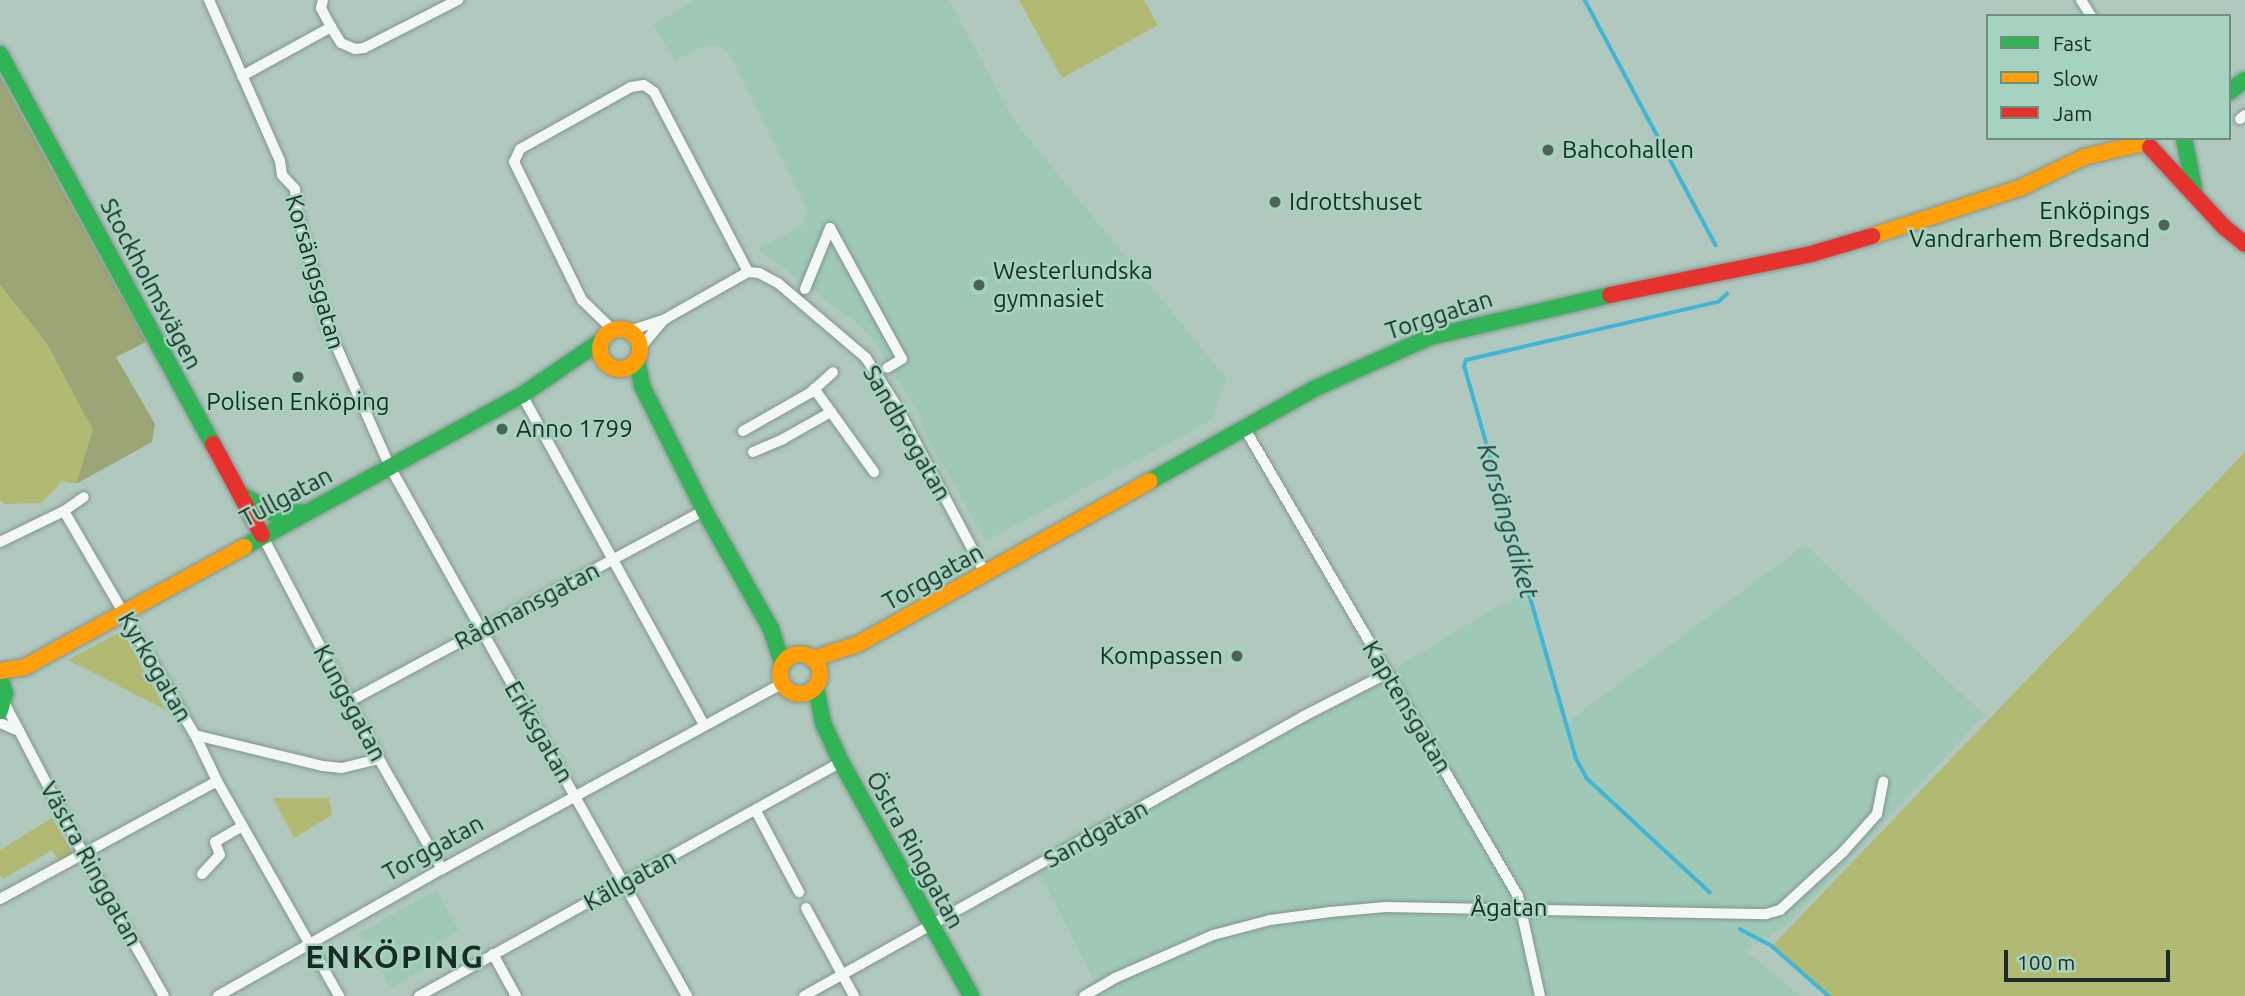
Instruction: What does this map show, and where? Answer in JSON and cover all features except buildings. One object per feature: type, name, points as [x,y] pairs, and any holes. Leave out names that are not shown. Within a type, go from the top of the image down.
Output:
[{"type":"street","name":"Korsängsgatan","points":[[209,0],[281,161],[282,175],[297,196],[297,211],[327,325],[390,467]]},
{"type":"street","points":[[323,0],[321,8],[341,43],[355,49],[364,48],[440,4],[458,0]]},
{"type":"street","points":[[242,76],[331,27]]},
{"type":"street","name":"Stockholmsvägen","points":[[0,54],[262,536]]},
{"type":"street","points":[[2231,90],[2245,79]]},
{"type":"street","points":[[642,386],[611,365],[600,350],[614,334],[665,319],[748,272],[654,92],[644,85],[631,87],[520,149],[513,162],[582,300],[614,334],[637,338],[642,386],[704,510],[771,629],[783,665],[782,684],[797,694],[805,693],[817,683],[819,667],[771,629]]},
{"type":"street","name":"Torggatan","points":[[817,683],[858,644],[1316,388],[1430,337],[1588,299],[1811,254],[2020,188],[2084,157],[2105,140]]},
{"type":"street","name":"Torggatan","points":[[2084,157],[2144,143],[2167,148],[2179,140]]},
{"type":"street","points":[[2182,140],[2195,192]]},
{"type":"street","points":[[2144,143],[2195,192],[2224,227],[2245,244]]},
{"type":"street","points":[[805,289],[830,228],[902,359],[887,368]]},
{"type":"street","name":"Sandbrogatan","points":[[748,272],[759,273],[778,284],[866,358],[896,405],[985,573]]},
{"type":"street","points":[[611,365],[631,366],[665,319]]},
{"type":"street","name":"Tullgatan","points":[[0,671],[25,667],[522,395],[614,334]]},
{"type":"street","name":"Tullgatan","points":[[568,366],[593,361],[611,365]]},
{"type":"street","points":[[743,431],[814,389],[833,372]]},
{"type":"street","points":[[814,389],[874,472]]},
{"type":"street","points":[[522,395],[704,725]]},
{"type":"street","points":[[753,452],[783,439],[831,412]]},
{"type":"street","name":"Kaptensgatan","points":[[1245,429],[1518,895],[1540,996]]},
{"type":"street","name":"Eriksgatan","points":[[390,467],[687,996]]},
{"type":"street","points":[[237,491],[252,503],[275,514],[308,512]]},
{"type":"street","points":[[0,542],[64,511],[84,497]]},
{"type":"street","name":"Rådmansgatan","points":[[350,701],[704,510]]},
{"type":"street","name":"Kyrkogatan","points":[[64,511],[195,735],[217,780],[340,996]]},
{"type":"street","name":"Kungsgatan","points":[[262,536],[379,759],[442,869]]},
{"type":"street","name":"Torggatan","points":[[807,657],[858,644]]},
{"type":"street","points":[[783,665],[790,657],[807,657]]},
{"type":"street","name":"Tullgatan","points":[[2,696],[25,667]]},
{"type":"street","name":"Sandgatan","points":[[804,996],[932,927],[1304,716],[1388,673]]},
{"type":"street","name":"Östra Ringgatan","points":[[817,683],[823,723],[841,762],[971,996]]},
{"type":"street","name":"Torggatan","points":[[218,996],[442,869],[782,684]]},
{"type":"street","name":"Östra Ringgatan","points":[[797,694],[823,723]]},
{"type":"street","name":"Västra Ringgatan","points":[[2,696],[83,853],[164,996]]},
{"type":"street","points":[[0,723],[19,731]]},
{"type":"street","points":[[195,735],[323,766],[342,768],[379,759]]},
{"type":"street","name":"Källgatan","points":[[419,996],[841,762]]},
{"type":"street","points":[[0,899],[217,780]]},
{"type":"street","name":"Ågatan","points":[[1084,996],[1115,978],[1213,935],[1270,919],[1385,907],[1766,914],[1780,910],[1843,852],[1877,814],[1883,782]]},
{"type":"street","points":[[756,811],[799,892]]},
{"type":"street","points":[[202,874],[220,855],[215,842],[243,826]]},
{"type":"street","points":[[806,908],[854,996]]},
{"type":"street","points":[[493,954],[516,996]]},
{"type":"shaded area","name":"Westerlundska gymnasiet","points":[[696,0],[949,0],[1014,121],[1227,379],[1210,421],[986,541],[926,435],[920,416],[874,340],[854,321],[758,249],[803,225],[808,211],[729,53],[719,46],[707,45],[675,61],[653,24]]},
{"type":"shaded area","points":[[0,76],[146,342],[116,357],[155,424],[152,442],[76,484],[93,430],[46,342],[0,285]]},
{"type":"shaded area","points":[[1805,545],[1984,715],[1800,912],[1785,926],[1745,950],[1800,996],[1084,996],[1098,988],[1037,868],[1388,673],[1503,603],[1528,592],[1566,723]]},
{"type":"shaded area","points":[[437,890],[459,931],[436,943],[444,958],[391,988],[361,932]]},
{"type":"green space","points":[[1019,0],[1144,0],[1158,25],[1062,78]]},
{"type":"green space","points":[[0,285],[46,342],[94,430],[76,484],[62,481],[42,503],[5,504],[0,500]]},
{"type":"green space","points":[[2245,452],[2245,996],[1829,996],[1772,946]]},
{"type":"green space","points":[[122,631],[166,710],[68,660]]},
{"type":"green space","points":[[273,798],[329,798],[332,815],[294,838]]},
{"type":"green space","points":[[52,818],[73,853],[59,862],[52,850],[3,879],[0,874],[0,850]]},
{"type":"waterway","name":"Korsängsdiket","points":[[1585,0],[1716,245]]},
{"type":"waterway","name":"Korsängsdiket","points":[[1710,893],[1587,779],[1576,759],[1464,367],[1466,360],[1718,302],[1727,294]]},
{"type":"waterway","name":"Korsängsdiket","points":[[1740,929],[1772,946],[1829,996]]},
{"type":"traffic: fast","points":[[0,54],[213,444]]},
{"type":"traffic: fast","points":[[2231,90],[2245,80]]},
{"type":"traffic: fast","points":[[2184,140],[2194,189]]},
{"type":"traffic: fast","points":[[1150,481],[1316,388],[1430,337],[1610,295]]},
{"type":"traffic: fast","points":[[244,547],[522,395],[601,341]]},
{"type":"traffic: fast","points":[[637,360],[642,386],[704,510],[771,629],[783,665]]},
{"type":"traffic: fast","points":[[242,495],[275,514],[302,512]]},
{"type":"traffic: fast","points":[[0,678],[5,693],[0,711]]},
{"type":"traffic: fast","points":[[816,687],[823,723],[841,762],[971,996]]},
{"type":"traffic: slow","points":[[1872,236],[2020,188],[2084,157],[2143,143]]},
{"type":"traffic: slow","points":[[620,329],[634,335],[640,349],[634,363],[620,369],[606,363],[600,349],[606,335],[620,329]]},
{"type":"traffic: slow","points":[[812,659],[858,644],[1150,481]]},
{"type":"traffic: slow","points":[[0,671],[25,667],[244,547]]},
{"type":"traffic: slow","points":[[800,654],[814,660],[820,674],[814,688],[800,694],[786,688],[780,674],[786,660],[800,654]]},
{"type":"traffic: jam","points":[[2150,147],[2224,227],[2245,244]]},
{"type":"traffic: jam","points":[[1610,295],[1811,254],[1872,236]]},
{"type":"traffic: jam","points":[[213,444],[262,535]]},
{"type":"place","name":"Bahcohallen","points":[[1548,150]]},
{"type":"place","name":"Idrottshuset","points":[[1275,202]]},
{"type":"place","name":"Enköpings Vandrarhem Bredsand","points":[[2164,225]]},
{"type":"place","name":"Westerlundska gymnasiet","points":[[979,285]]},
{"type":"place","name":"Polisen Enköping","points":[[298,377]]},
{"type":"place","name":"Anno 1799","points":[[502,429]]},
{"type":"place","name":"Kompassen","points":[[1237,656]]},
{"type":"district","name":"ENKÖPING","points":[[395,956]]}]
